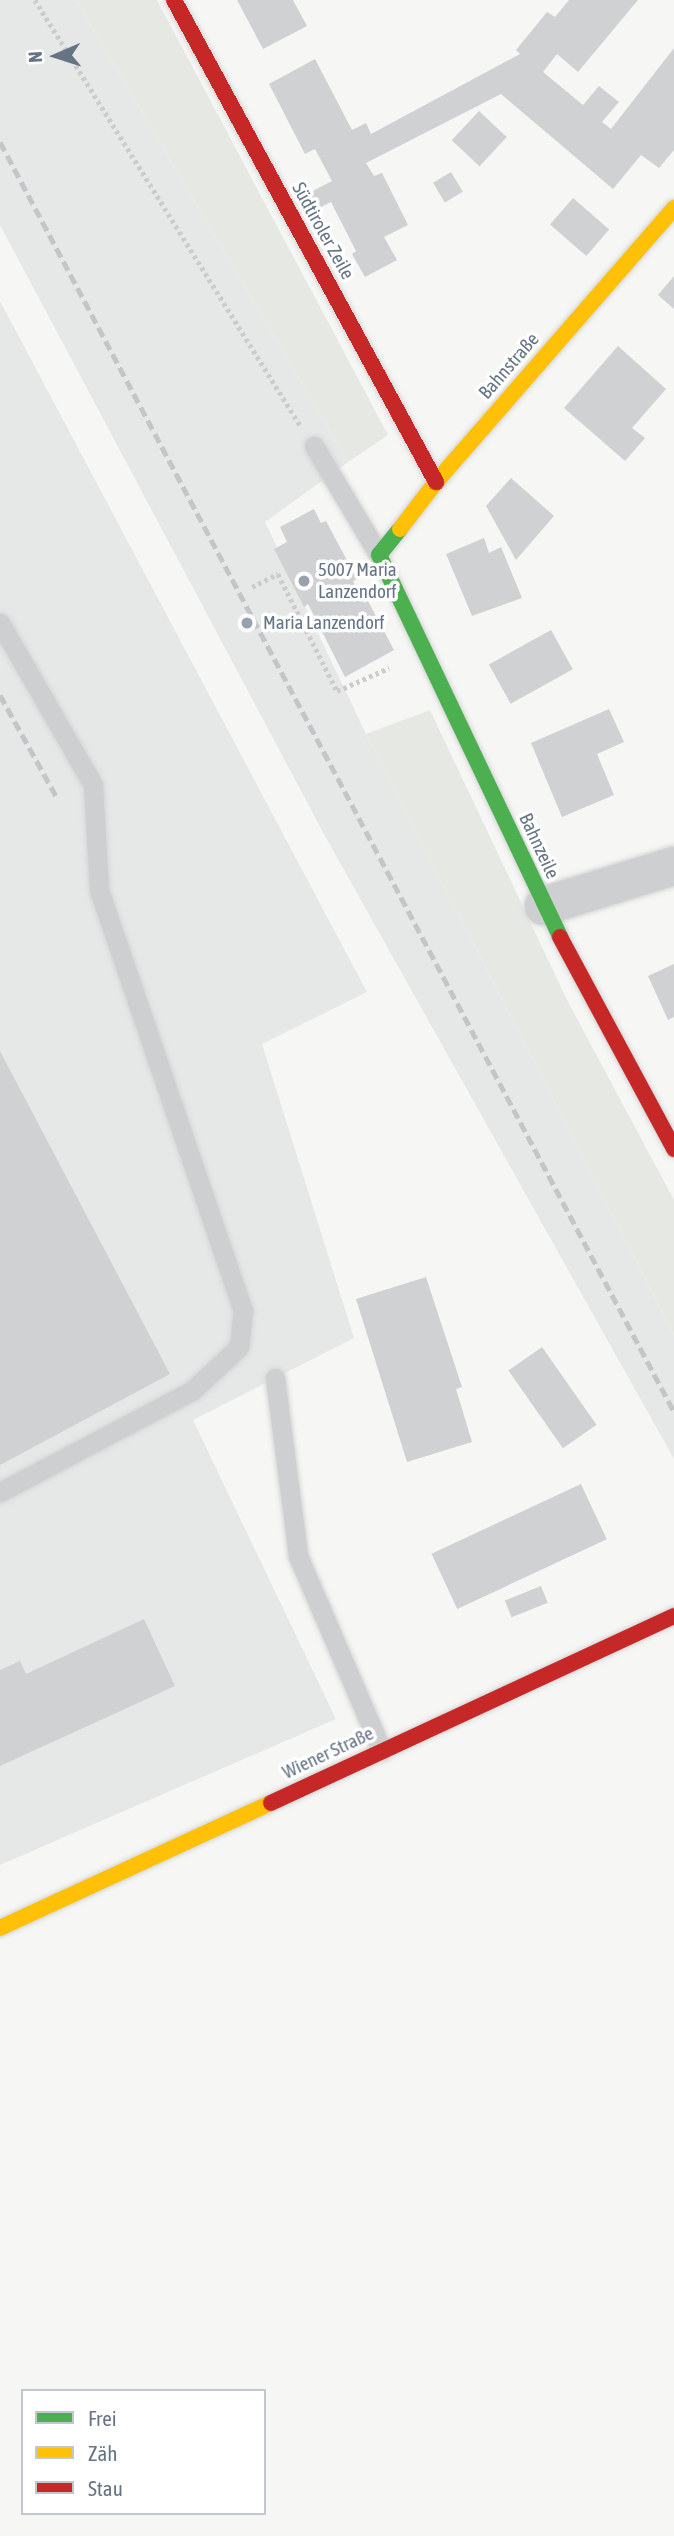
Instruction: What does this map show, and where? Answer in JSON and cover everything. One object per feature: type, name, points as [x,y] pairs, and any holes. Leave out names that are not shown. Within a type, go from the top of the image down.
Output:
[{"type":"street","name":"Südtiroler Zeile","points":[[174,0],[436,482]]},
{"type":"street","name":"Bahnstraße","points":[[379,555],[436,482],[674,208]]},
{"type":"street","name":"Bahnzeile","points":[[379,555],[544,906],[674,1149]]},
{"type":"street","points":[[544,906],[674,866]]},
{"type":"street","name":"Wiener Straße","points":[[0,1928],[674,1616]]},
{"type":"lane","points":[[314,446],[379,555]]},
{"type":"lane","points":[[0,623],[93,785],[99,890],[243,1310],[239,1347],[193,1390],[0,1492]]},
{"type":"lane","points":[[275,1378],[298,1556],[382,1751]]},
{"type":"path","points":[[35,0],[314,446]]},
{"type":"path","points":[[252,587],[278,574],[337,691],[425,652]]},
{"type":"shaded area","points":[[0,0],[76,0],[348,462],[265,522],[366,734],[674,1335],[674,1459],[325,836],[0,225]]},
{"type":"shaded area","points":[[76,0],[157,0],[388,435],[348,462]]},
{"type":"shaded area","points":[[0,301],[367,992],[262,1044],[354,1338],[193,1420],[336,1719],[0,1865]]},
{"type":"shaded area","points":[[430,710],[568,1002],[674,1200],[674,1335],[366,734]]},
{"type":"building","points":[[237,0],[293,0],[307,26],[263,49]]},
{"type":"building","points":[[569,0],[638,0],[578,72],[557,54],[543,72],[583,105],[599,86],[619,102],[602,122],[611,129],[674,48],[674,150],[659,168],[641,155],[613,189],[501,94],[366,163],[374,176],[382,173],[408,225],[384,237],[397,260],[365,277],[352,254],[356,251],[331,202],[311,212],[303,196],[332,181],[315,149],[305,154],[269,84],[315,59],[352,130],[366,123],[371,134],[520,54],[516,50],[547,12],[555,17]]},
{"type":"building","points":[[479,111],[507,137],[480,166],[452,140]]},
{"type":"building","points":[[451,172],[463,192],[445,203],[433,183]]},
{"type":"building","points":[[573,198],[609,229],[586,256],[550,224]]},
{"type":"building","points":[[674,276],[674,309],[658,295]]},
{"type":"building","points":[[618,346],[666,389],[632,428],[645,438],[625,461],[564,408]]},
{"type":"building","points":[[511,478],[554,516],[516,560],[486,506]]},
{"type":"building","points":[[314,509],[321,523],[326,521],[357,579],[353,581],[364,603],[368,601],[394,650],[345,677],[308,604],[304,607],[274,549],[287,542],[280,527]]},
{"type":"building","points":[[484,538],[489,553],[501,547],[522,598],[472,616],[446,554]]},
{"type":"building","points":[[551,630],[573,669],[511,704],[489,664]]},
{"type":"building","points":[[609,709],[624,742],[597,754],[614,795],[562,817],[531,743]]},
{"type":"building","points":[[674,964],[674,1017],[668,1020],[648,976]]},
{"type":"building","points":[[0,1051],[170,1374],[0,1465]]},
{"type":"building","points":[[426,1277],[462,1387],[456,1389],[472,1442],[407,1462],[356,1299]]},
{"type":"building","points":[[542,1347],[596,1425],[563,1448],[508,1371]]},
{"type":"building","points":[[581,1484],[607,1539],[457,1609],[431,1554]]},
{"type":"building","points":[[541,1586],[548,1603],[512,1617],[505,1601]]},
{"type":"building","points":[[144,1619],[175,1686],[0,1766],[0,1670],[20,1661],[26,1674]]},
{"type":"railway","points":[[0,142],[674,1412]]},
{"type":"railway","points":[[0,695],[56,796]]},
{"type":"traffic: fast","points":[[400,529],[379,555],[560,937]]},
{"type":"traffic: slow","points":[[400,529],[436,482],[674,208]]},
{"type":"traffic: slow","points":[[0,1928],[271,1803]]},
{"type":"traffic: jam","points":[[174,0],[436,482]]},
{"type":"traffic: jam","points":[[560,937],[674,1149]]},
{"type":"traffic: jam","points":[[271,1803],[674,1616]]},
{"type":"place","name":"5007 Maria Lanzendorf","points":[[304,581]]},
{"type":"place","name":"Maria Lanzendorf","points":[[247,623]]}]
